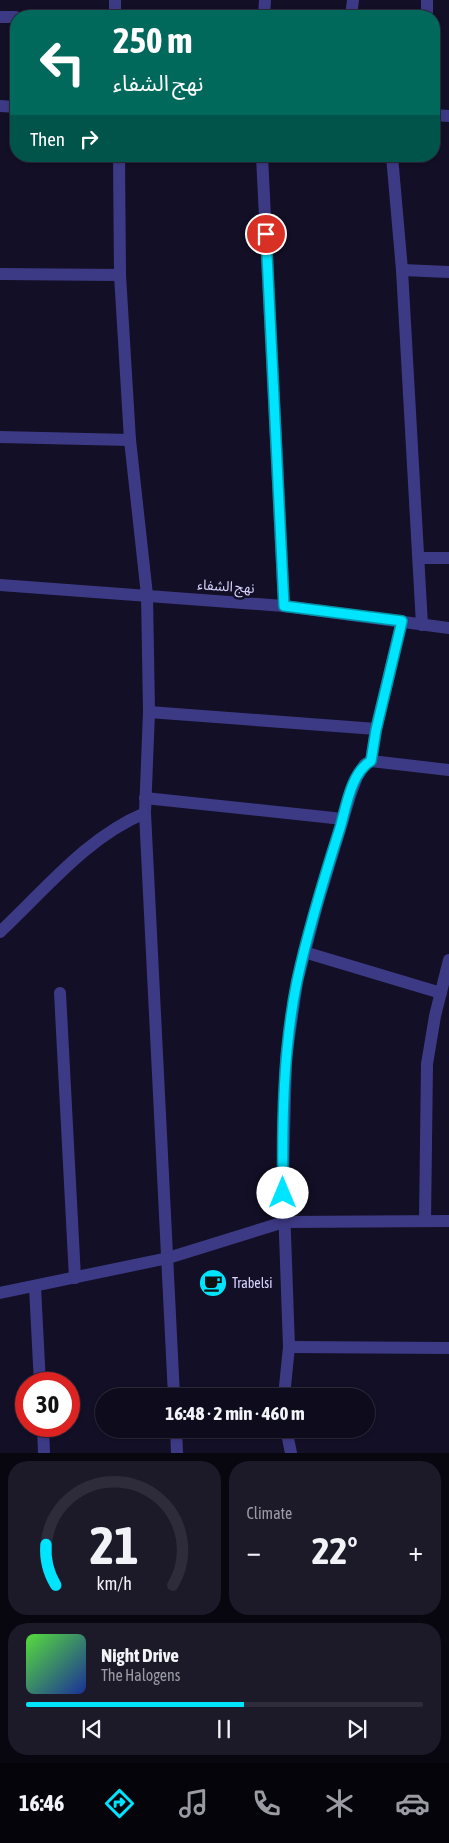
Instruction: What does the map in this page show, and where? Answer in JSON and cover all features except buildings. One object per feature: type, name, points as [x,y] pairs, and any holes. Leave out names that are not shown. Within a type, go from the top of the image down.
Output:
[{"type":"street","points":[[119,162],[120,275],[130,440],[147,595],[149,712],[144,814],[174,1388]]},
{"type":"street","points":[[262,162],[284,606]]},
{"type":"street","points":[[393,162],[402,270],[420,558],[422,624]]},
{"type":"street","points":[[402,270],[449,272]]},
{"type":"street","points":[[0,274],[120,275]]},
{"type":"street","points":[[0,437],[130,440]]},
{"type":"street","points":[[420,558],[449,558]]},
{"type":"street","name":"نهج الشفاء","points":[[0,585],[284,606],[449,628]]},
{"type":"street","points":[[371,761],[376,730],[402,621]]},
{"type":"street","points":[[149,712],[376,730]]},
{"type":"street","points":[[285,1388],[289,1347],[284,1222],[286,1058],[297,982],[304,952],[356,777],[365,764],[371,761],[449,770]]},
{"type":"street","points":[[145,798],[343,819]]},
{"type":"street","points":[[0,932],[96,841],[121,823],[144,814]]},
{"type":"street","points":[[304,952],[441,994]]},
{"type":"street","points":[[425,1221],[427,1064],[449,960]]},
{"type":"street","points":[[60,993],[75,1278]]},
{"type":"street","points":[[0,1292],[168,1258],[284,1222],[449,1221]]},
{"type":"street","points":[[34,1286],[39,1372]]},
{"type":"street","points":[[289,1347],[449,1348]]},
{"type":"street","points":[[43,1437],[44,1453]]},
{"type":"street","points":[[176,1438],[177,1453]]},
{"type":"street","points":[[288,1438],[290,1453]]},
{"type":"place","name":"Trabelsi","points":[[213,1283]]},
{"type":"route","points":[[266,234],[284,606],[402,621],[376,730],[371,761],[365,764],[356,777],[317,905],[297,982],[286,1058],[283,1193]]}]
